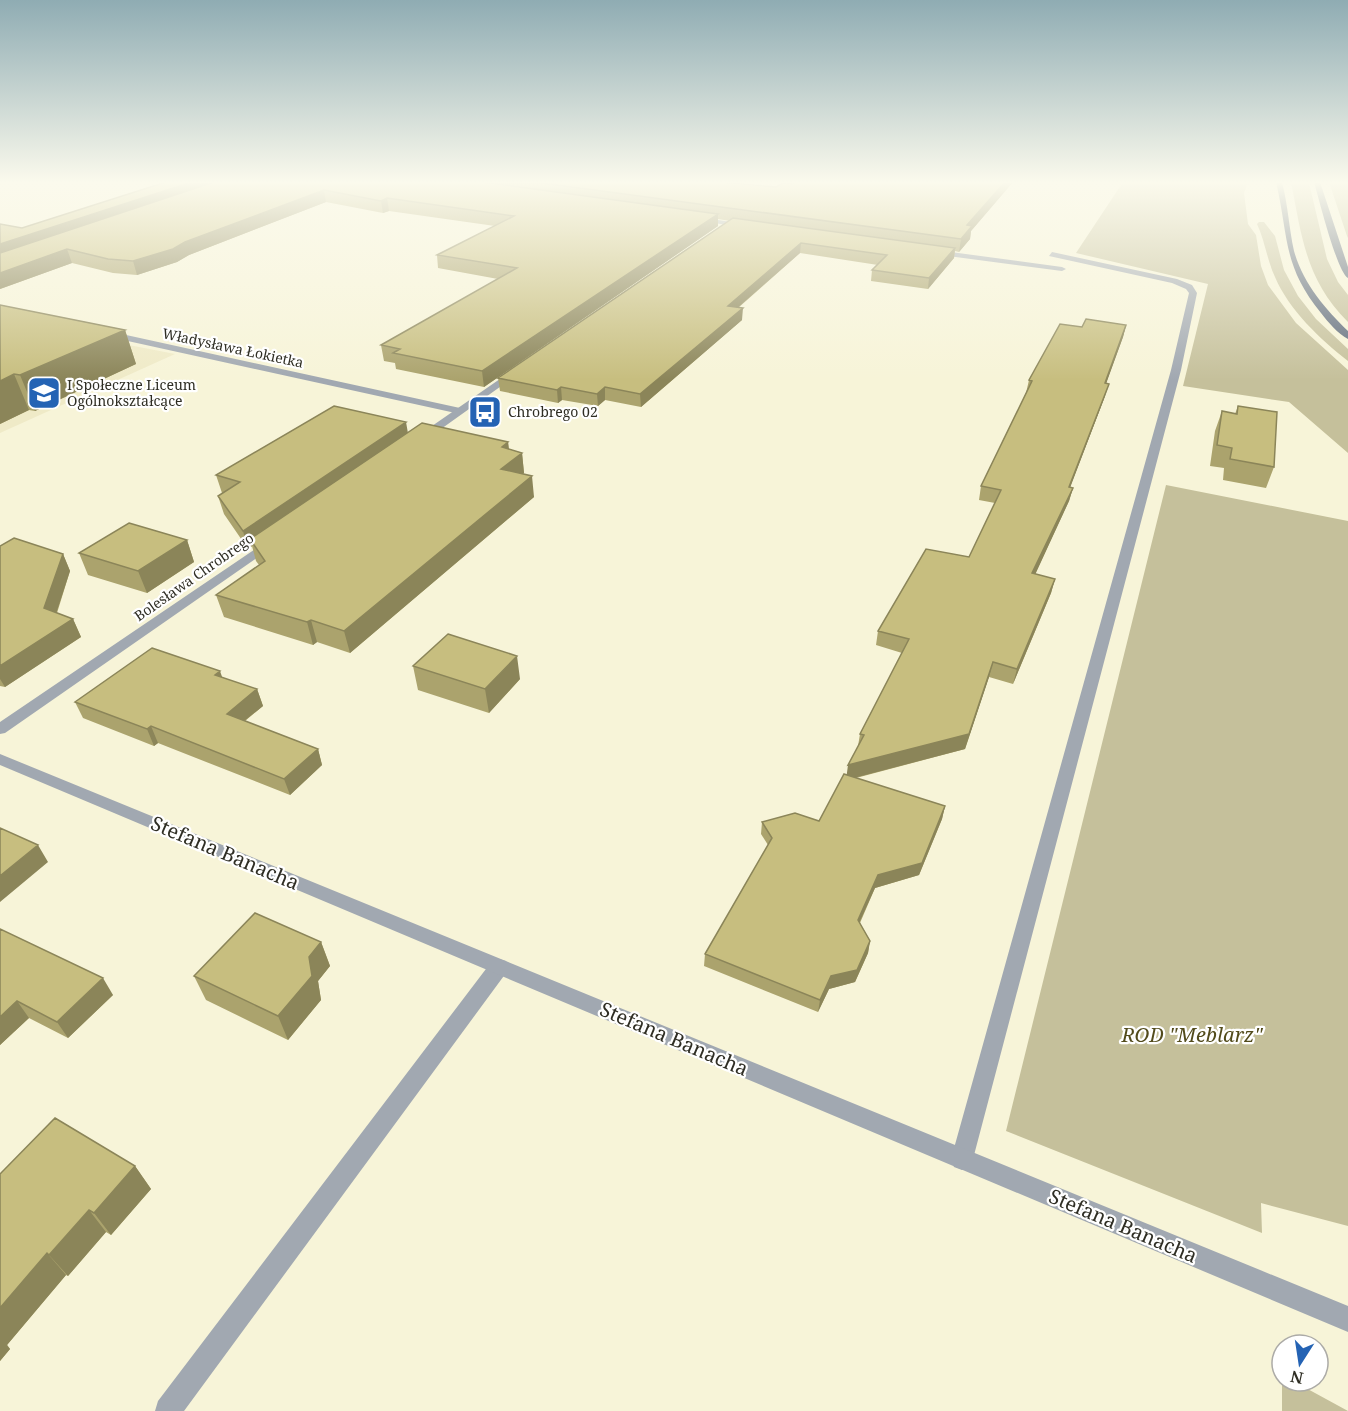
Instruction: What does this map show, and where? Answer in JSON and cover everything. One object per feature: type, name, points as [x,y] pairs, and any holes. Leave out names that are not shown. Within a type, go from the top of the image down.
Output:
[{"type":"main road","points":[[1290,248],[1305,287],[1330,320],[1348,336]]},
{"type":"main road","points":[[1337,248],[1348,276]]},
{"type":"street","points":[[932,251],[1062,269]]},
{"type":"street","points":[[962,1159],[1178,362],[1193,293],[1190,287],[1174,281],[1053,254]]},
{"type":"street","name":"Władysława Łokietka","points":[[99,332],[460,411]]},
{"type":"street","points":[[410,446],[524,367]]},
{"type":"street","name":"Bolesława Chrobrego","points":[[0,729],[283,534]]},
{"type":"street","name":"Stefana Banacha","points":[[0,759],[1348,1319]]},
{"type":"street","points":[[168,1411],[499,967]]},
{"type":"shaded area","name":"I Społeczne Liceum Ogólnokształcące","points":[[0,320],[175,354],[0,433]]},
{"type":"green space","points":[[1079,248],[1258,248],[1261,266],[1268,285],[1296,323],[1348,370],[1348,453],[1289,402],[1183,386],[1208,284],[1076,253]]},
{"type":"green space","points":[[1265,248],[1278,248],[1284,270],[1298,296],[1316,319],[1348,349],[1348,361],[1316,333],[1297,312],[1288,301],[1272,271]]},
{"type":"green space","points":[[1305,248],[1324,248],[1338,282],[1348,295],[1348,322],[1323,290]]},
{"type":"green space","name":"ROD \"Meblarz\"","points":[[1166,485],[1348,521],[1348,1226],[1261,1203],[1262,1233],[1006,1131]]},
{"type":"green space","points":[[1282,1393],[1315,1393],[1348,1411],[1282,1411]]},
{"type":"building","points":[[16,248],[175,248],[133,261],[108,259],[67,249],[0,273],[0,253]]},
{"type":"building","points":[[451,248],[667,248],[482,371],[393,353],[400,349],[381,345],[517,268],[437,255]]},
{"type":"building","points":[[689,248],[795,248],[728,306],[743,308],[640,394],[605,387],[597,394],[561,387],[557,390],[498,378]]},
{"type":"building","points":[[836,248],[955,248],[929,278],[872,270],[887,255]]},
{"type":"building","points":[[0,305],[125,330],[20,375],[14,374],[0,381]]},
{"type":"building","points":[[1086,319],[1126,325],[1105,383],[1109,384],[1069,487],[1073,488],[1032,573],[1055,579],[1017,669],[993,662],[969,734],[848,765],[864,735],[860,734],[909,639],[878,631],[926,549],[969,557],[1001,490],[981,486],[1032,381],[1029,380],[1060,324],[1082,327]]},
{"type":"building","points":[[334,406],[406,422],[243,531],[218,496],[240,482],[216,475]]},
{"type":"building","points":[[1238,406],[1277,412],[1274,467],[1230,459],[1232,448],[1217,445],[1222,411],[1237,414]]},
{"type":"building","points":[[422,423],[508,442],[502,447],[522,453],[501,469],[532,476],[344,631],[216,595],[265,561],[250,539]]},
{"type":"building","points":[[129,523],[187,540],[138,571],[79,553]]},
{"type":"building","points":[[14,538],[63,554],[44,608],[73,619],[0,666],[0,546]]},
{"type":"building","points":[[448,634],[517,656],[485,689],[413,666]]},
{"type":"building","points":[[152,648],[220,671],[215,675],[257,689],[227,714],[318,749],[284,779],[151,726],[147,729],[75,702]]},
{"type":"building","points":[[844,774],[945,806],[922,863],[878,875],[858,920],[870,941],[857,970],[831,976],[820,1000],[705,954],[772,838],[762,822],[795,813],[819,821]]},
{"type":"building","points":[[0,828],[38,845],[0,876]]},
{"type":"building","points":[[255,913],[321,942],[309,957],[312,976],[278,1016],[194,976]]},
{"type":"building","points":[[0,929],[103,978],[57,1022],[17,1001],[0,1017]]},
{"type":"building","points":[[55,1118],[135,1166],[94,1213],[89,1210],[49,1255],[47,1253],[0,1308],[0,1174]]},
{"type":"place","name":"I Społeczne Liceum Ogólnokształcące","points":[[44,393]]},
{"type":"place","name":"Chrobrego 02","points":[[485,412]]}]
